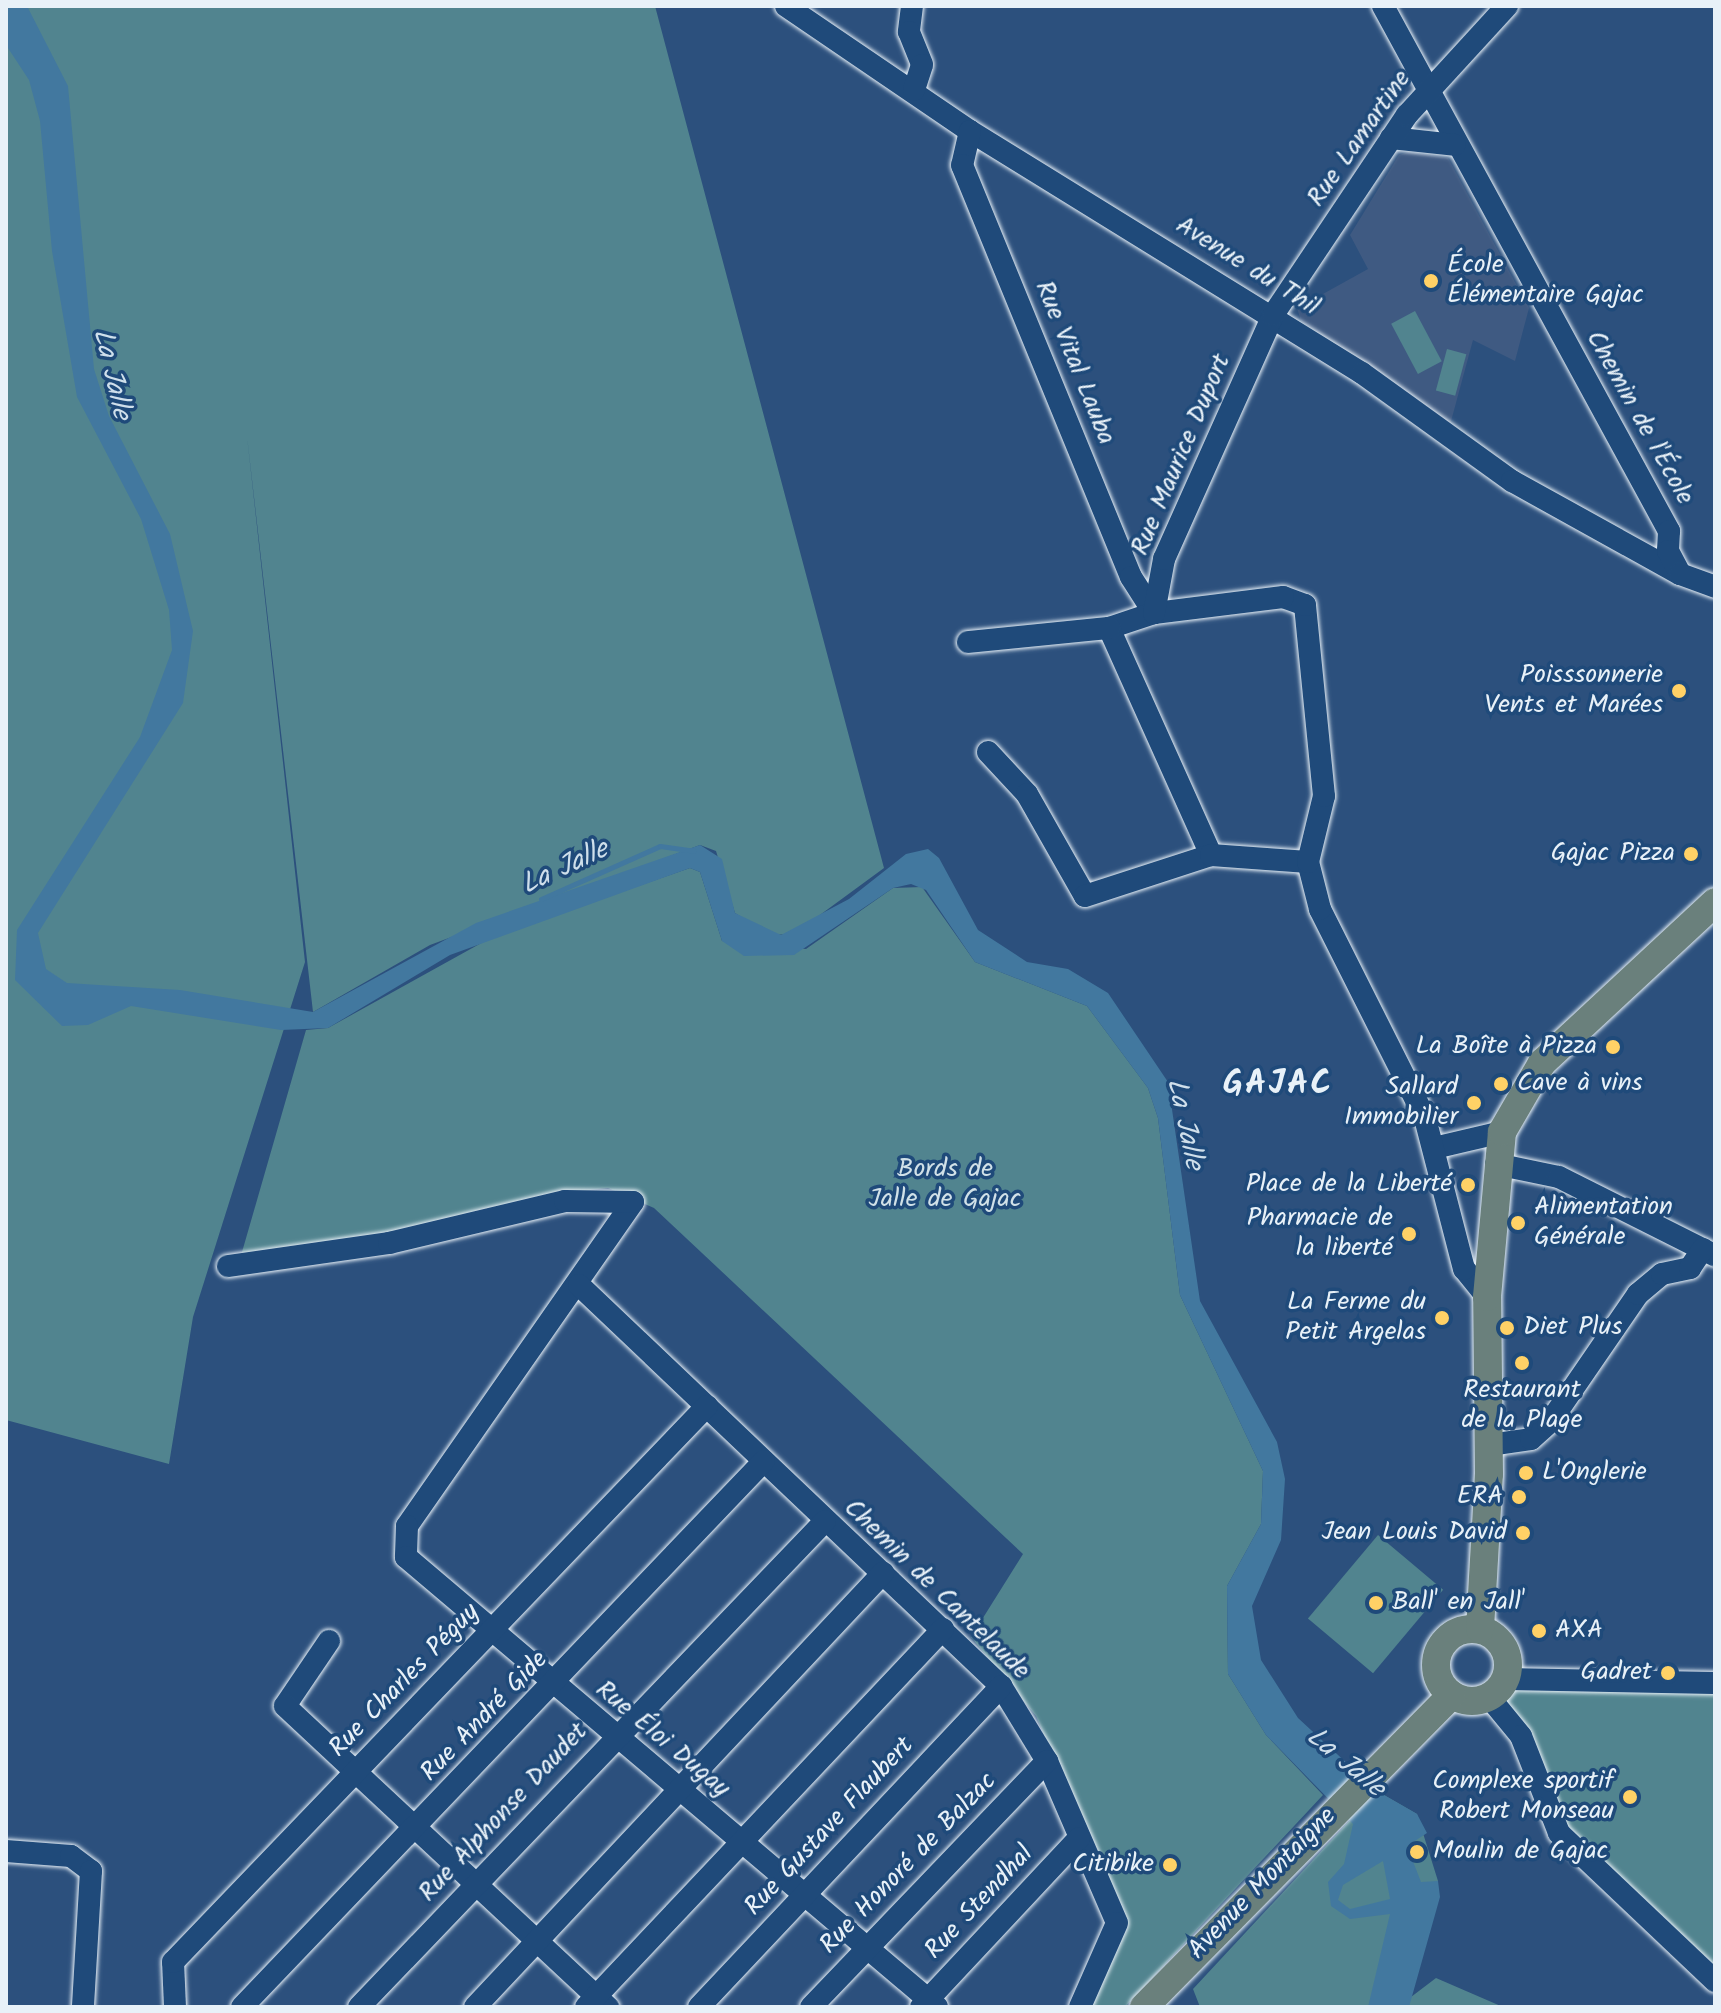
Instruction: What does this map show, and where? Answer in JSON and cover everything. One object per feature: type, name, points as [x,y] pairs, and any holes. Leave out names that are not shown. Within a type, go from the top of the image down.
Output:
[{"type":"main road","points":[[1480,1629],[1489,1445],[1487,1297],[1496,1164],[1502,1132],[1542,1063],[1715,902]]},
{"type":"main road","points":[[1480,1629],[1504,1648],[1497,1688],[1452,1695],[1437,1675],[1438,1651],[1455,1632],[1480,1629]]},
{"type":"main road","name":"Avenue Montaigne","points":[[1144,2007],[1367,1777],[1452,1695]]},
{"type":"street","name":"Avenue du Thil","points":[[786,6],[914,90],[970,131],[1273,315],[1512,481],[1680,574]]},
{"type":"street","points":[[912,6],[909,32],[922,65],[914,90]]},
{"type":"street","name":"Chemin de l'École","points":[[1383,6],[1425,91],[1669,531],[1668,551],[1680,574]]},
{"type":"street","name":"Rue Lamartine","points":[[1273,315],[1425,91],[1507,6]]},
{"type":"street","name":"Rue Vital Lauba","points":[[970,131],[962,165],[1131,577],[1154,613]]},
{"type":"street","points":[[1391,138],[1455,145]]},
{"type":"street","name":"Rue Maurice Duport","points":[[1154,613],[1164,559],[1273,315]]},
{"type":"street","points":[[1680,574],[1715,587]]},
{"type":"street","points":[[968,642],[1109,628],[1154,613],[1283,597],[1305,605],[1324,796],[1308,862],[1320,909],[1434,1148],[1464,1269],[1487,1297]]},
{"type":"street","points":[[1109,628],[1211,855]]},
{"type":"street","points":[[988,752],[1027,794],[1085,896],[1211,855],[1308,862]]},
{"type":"street","points":[[1434,1148],[1502,1132]]},
{"type":"street","points":[[1489,1445],[1531,1439],[1550,1422],[1638,1294],[1662,1274],[1690,1268],[1709,1252],[1559,1177],[1496,1164]]},
{"type":"street","points":[[228,1266],[389,1243],[565,1201],[633,1202],[579,1285]]},
{"type":"street","name":"Chemin de Cantelaude","points":[[579,1285],[1001,1686],[1047,1761],[1117,1923],[1080,2007]]},
{"type":"street","name":"Rue Éloi Dugay","points":[[579,1285],[407,1526],[406,1557],[741,1844],[805,1894],[928,2005]]},
{"type":"street","name":"Rue Charles Péguy","points":[[175,2007],[173,1962],[707,1406]]},
{"type":"street","name":"Rue André Gide","points":[[242,2007],[555,1686],[764,1461]]},
{"type":"street","name":"Rue Alphonse Daudet","points":[[359,2007],[825,1521]]},
{"type":"street","points":[[475,2007],[883,1573]]},
{"type":"street","points":[[329,1641],[285,1706],[418,1827],[597,2003],[943,1629]]},
{"type":"street","points":[[1715,1683],[1497,1688],[1521,1736],[1559,1833],[1715,1981]]},
{"type":"street","name":"Rue Gustave Flaubert","points":[[699,2007],[1001,1686]]},
{"type":"street","name":"Rue Honoré de Balzac","points":[[811,2007],[1047,1761]]},
{"type":"street","name":"Rue Stendhal","points":[[928,2005],[1079,1838]]},
{"type":"street","points":[[6,1851],[71,1856],[91,1871],[83,2007]]},
{"type":"shaded area","name":"École Élémentaire Gajac","points":[[1409,152],[1448,158],[1529,308],[1515,361],[1473,340],[1450,425],[1301,321],[1297,308],[1308,293],[1312,300],[1368,269],[1350,235],[1399,155]]},
{"type":"green space","points":[[6,6],[655,6],[884,868],[794,934],[770,935],[735,913],[716,851],[700,845],[430,945],[313,1012],[247,436],[305,962],[193,1317],[169,1464],[6,1420]]},
{"type":"green space","points":[[1415,311],[1442,361],[1418,374],[1391,324]]},
{"type":"green space","points":[[1447,349],[1466,354],[1455,396],[1436,391]]},
{"type":"green space","name":"Bords de Jalle de Gajac","points":[[690,868],[700,872],[722,941],[806,949],[893,888],[922,887],[975,962],[1087,1006],[1148,1088],[1158,1118],[1180,1295],[1263,1471],[1261,1524],[1227,1586],[1228,1674],[1266,1735],[1323,1795],[1125,2007],[1084,2007],[1121,1916],[1036,1716],[971,1637],[1023,1554],[654,1208],[608,1188],[555,1194],[492,1216],[240,1259],[306,1030],[328,1028],[494,936]]},
{"type":"green space","name":"Ball' en Jall'","points":[[1378,1535],[1443,1590],[1373,1673],[1308,1618]]},
{"type":"green space","name":"Complexe sportif Robert Monseau","points":[[1505,1679],[1715,1683],[1715,1981],[1559,1833],[1489,1697]]},
{"type":"green space","points":[[1377,1791],[1417,1814],[1438,1881],[1411,1997],[1436,1978],[1503,2007],[1200,2007],[1193,1989]]},
{"type":"water","points":[[6,6],[27,6],[68,86],[94,369],[109,416],[170,534],[193,631],[183,703],[38,933],[46,969],[67,983],[180,990],[313,1012],[476,923],[700,845],[722,859],[735,913],[781,935],[849,899],[906,854],[928,849],[939,858],[978,930],[1027,962],[1068,969],[1108,993],[1168,1082],[1200,1301],[1277,1442],[1285,1479],[1281,1540],[1252,1606],[1261,1660],[1298,1718],[1377,1791],[1417,1814],[1427,1833],[1407,1846],[1421,1882],[1438,1881],[1440,1897],[1409,2007],[1368,2007],[1390,1914],[1350,1919],[1331,1906],[1328,1882],[1344,1864],[1353,1824],[1266,1735],[1228,1674],[1227,1586],[1261,1524],[1263,1471],[1180,1295],[1158,1118],[1148,1088],[1087,1006],[975,962],[926,890],[911,884],[893,888],[794,955],[744,956],[722,941],[700,872],[690,868],[450,955],[328,1028],[281,1030],[131,1006],[88,1025],[62,1026],[15,980],[17,930],[140,737],[172,650],[169,610],[141,519],[77,397],[52,251],[40,121],[29,80],[6,45]],"holes":[[[1383,1861],[1390,1899],[1350,1909],[1338,1900],[1343,1885]]]},
{"type":"waterway","name":"La Jalle","points":[[541,899],[660,846],[694,851]]},
{"type":"place","name":"École Élémentaire Gajac","points":[[1431,281]]},
{"type":"place","name":"Poisssonnerie Vents et Marées","points":[[1679,691]]},
{"type":"place","name":"Gajac Pizza","points":[[1691,854]]},
{"type":"place","name":"La Boîte à Pizza","points":[[1613,1047]]},
{"type":"place","name":"Cave à vins","points":[[1501,1084]]},
{"type":"place","name":"Sallard Immobilier","points":[[1474,1103]]},
{"type":"place","name":"Place de la Liberté","points":[[1468,1185]]},
{"type":"place","name":"Alimentation Générale","points":[[1518,1223]]},
{"type":"place","name":"Pharmacie de la liberté","points":[[1409,1234]]},
{"type":"place","name":"La Ferme du Petit Argelas","points":[[1442,1318]]},
{"type":"place","name":"Diet Plus","points":[[1507,1328]]},
{"type":"place","name":"Restaurant de la Plage","points":[[1522,1363]]},
{"type":"place","name":"L'Onglerie","points":[[1526,1473]]},
{"type":"place","name":"ERA","points":[[1519,1497]]},
{"type":"place","name":"Jean Louis David","points":[[1523,1533]]},
{"type":"place","name":"Ball' en Jall'","points":[[1376,1603]]},
{"type":"place","name":"AXA","points":[[1539,1631]]},
{"type":"place","name":"Gadret","points":[[1668,1673]]},
{"type":"place","name":"Complexe sportif Robert Monseau","points":[[1630,1797]]},
{"type":"place","name":"Moulin de Gajac","points":[[1417,1852]]},
{"type":"place","name":"Citibike","points":[[1170,1865]]},
{"type":"district","name":"GAJAC","points":[[1278,1085]]}]
